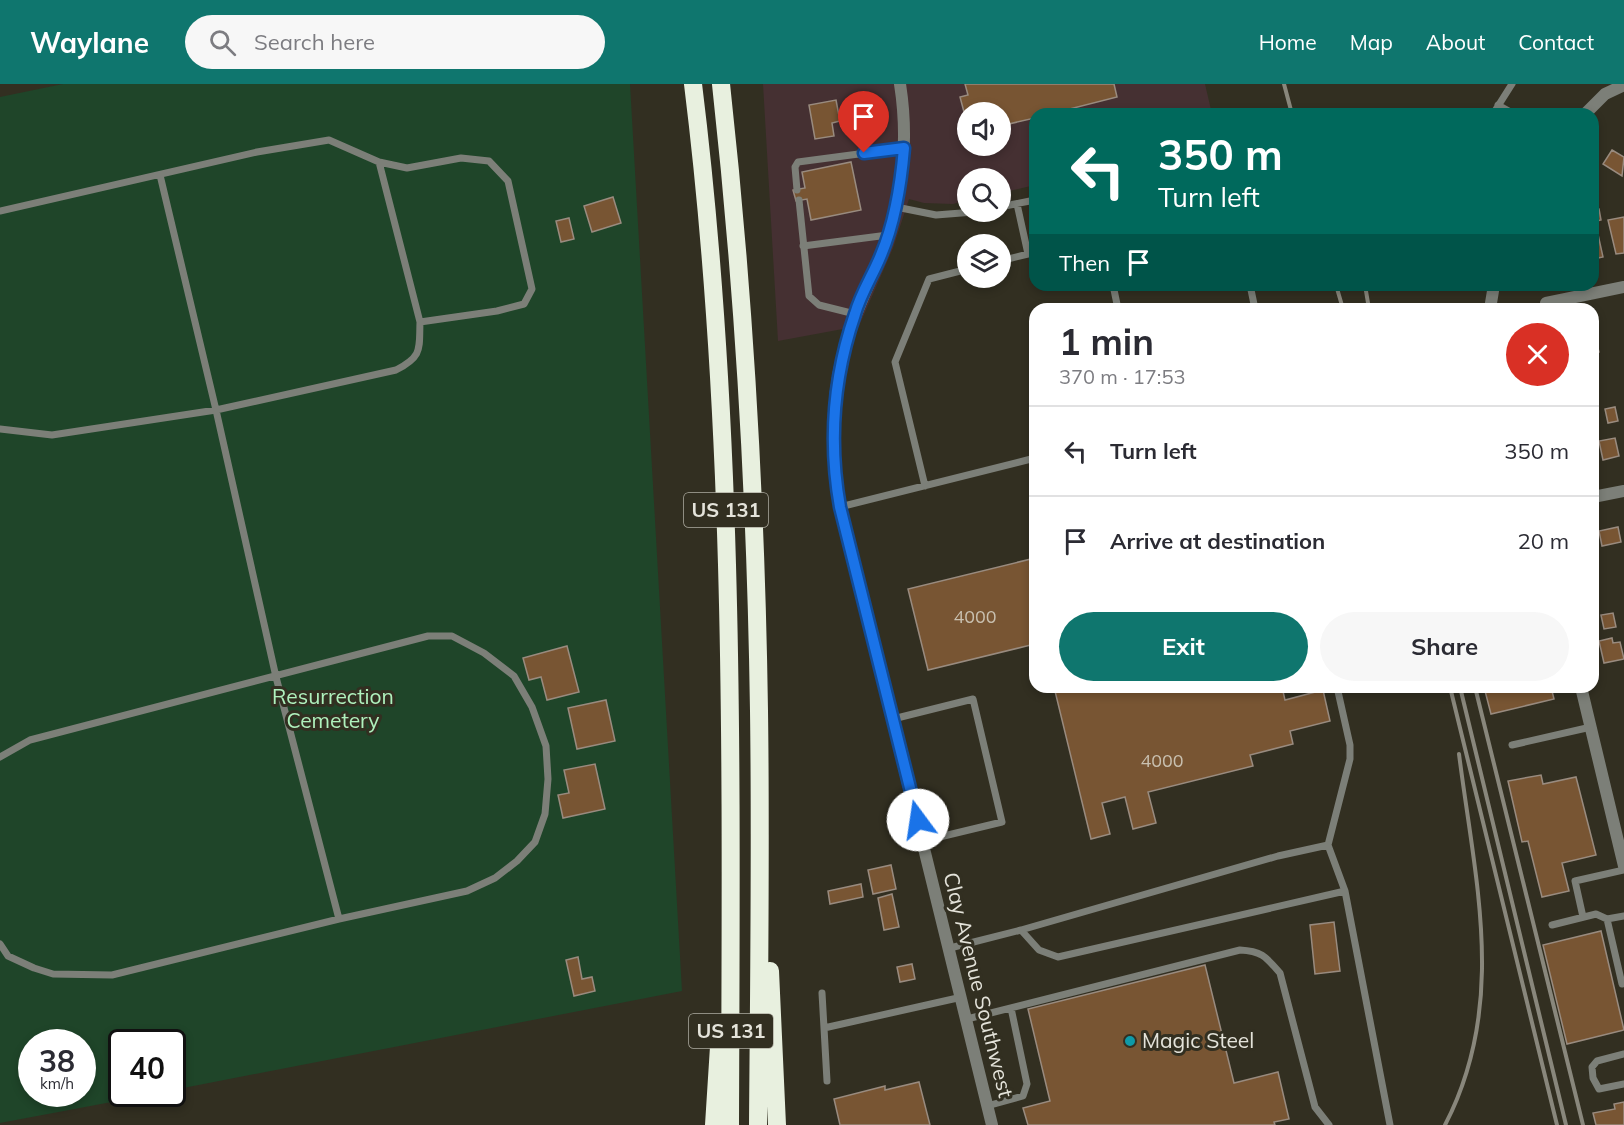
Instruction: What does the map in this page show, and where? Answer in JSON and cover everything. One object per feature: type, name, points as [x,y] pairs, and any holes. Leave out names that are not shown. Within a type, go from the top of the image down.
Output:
[{"type":"highway","name":"US 131","points":[[693,84],[714,309],[726,509],[732,774],[730,1125]]},
{"type":"highway","name":"US 131","points":[[721,84],[740,274],[750,427],[758,656],[758,1125]]},
{"type":"highway","points":[[759,829],[775,1047],[777,1125]]},
{"type":"highway","points":[[714,1125],[716,1072],[731,936]]},
{"type":"street","name":"Clay Avenue Southwest","points":[[900,84],[904,148],[896,207],[888,235],[855,314],[843,354],[833,417],[833,455],[840,507],[992,1125]]},
{"type":"street","points":[[1591,108],[1605,94],[1624,86]]},
{"type":"street","points":[[1546,303],[1624,287]]},
{"type":"street","points":[[1599,496],[1624,491]]},
{"type":"street","points":[[1583,693],[1624,868]]},
{"type":"lane","points":[[1496,108],[1512,84]]},
{"type":"lane","points":[[1498,105],[1503,108]]},
{"type":"lane","points":[[0,211],[257,152],[329,140],[379,162],[407,168],[461,158],[489,161],[508,181],[532,289],[524,304],[497,311],[420,322]]},
{"type":"lane","points":[[797,190],[795,167],[798,162],[904,148]]},
{"type":"lane","points":[[0,429],[52,435],[216,410],[396,370],[413,361],[419,349],[420,322],[379,162]]},
{"type":"lane","points":[[160,175],[276,677],[339,919]]},
{"type":"lane","points":[[799,200],[809,296],[819,305],[855,314]]},
{"type":"lane","points":[[1011,205],[1029,201]]},
{"type":"lane","points":[[1017,204],[1029,243]]},
{"type":"lane","points":[[896,207],[936,215],[957,213]]},
{"type":"lane","points":[[803,246],[888,235]]},
{"type":"lane","points":[[1011,258],[1029,254]]},
{"type":"lane","points":[[925,486],[895,362],[929,279],[957,272]]},
{"type":"lane","points":[[840,507],[1029,460]]},
{"type":"lane","points":[[0,757],[30,740],[428,636],[452,636],[484,654],[514,676],[532,707],[546,746],[548,779],[545,814],[535,842],[517,861],[495,878],[467,891],[339,919],[112,975],[53,974],[8,956],[0,944]]},
{"type":"lane","points":[[1338,693],[1350,745],[1350,759],[1328,845],[1345,891],[1390,1125]]},
{"type":"lane","points":[[893,718],[972,699],[1002,822],[923,841]]},
{"type":"lane","points":[[1512,745],[1592,727]]},
{"type":"lane","points":[[950,948],[1021,930],[1278,856],[1328,845]]},
{"type":"lane","points":[[1583,917],[1575,881],[1624,868]]},
{"type":"lane","points":[[1021,930],[1039,950],[1058,957],[1345,891]]},
{"type":"lane","points":[[1552,925],[1596,914],[1607,919],[1624,916]]},
{"type":"lane","points":[[1607,919],[1622,984],[1624,983]]},
{"type":"lane","points":[[967,1019],[1240,950],[1257,951],[1268,959],[1280,973],[1315,1107],[1329,1125]]},
{"type":"lane","points":[[822,993],[826,1080]]},
{"type":"lane","points":[[824,1028],[962,997]]},
{"type":"lane","points":[[987,1106],[1023,1096],[1028,1084],[1011,1008]]},
{"type":"lane","points":[[1624,1054],[1597,1061],[1592,1067],[1593,1078],[1599,1089],[1624,1084]]},
{"type":"shaded area","points":[[763,84],[1205,84],[1211,108],[1029,108],[1029,186],[1011,191],[1011,168],[957,168],[957,203],[924,203],[909,199],[893,248],[859,326],[778,341]]},
{"type":"green space","name":"Resurrection Cemetery","points":[[63,84],[630,84],[682,991],[186,1087],[186,1029],[108,1029],[108,1103],[96,1105],[96,1029],[18,1029],[18,1107],[85,1107],[0,1123],[0,97]]},
{"type":"building","points":[[965,84],[1114,84],[1117,97],[1074,108],[1029,108],[1029,119],[1011,123],[1011,102],[961,102],[960,97],[968,95]]},
{"type":"building","points":[[836,100],[840,121],[832,123],[834,136],[815,139],[809,105]]},
{"type":"building","points":[[1612,150],[1624,157],[1622,176],[1603,164]]},
{"type":"building","points":[[851,162],[861,210],[811,220],[807,199],[796,201],[793,190],[805,188],[802,172]]},
{"type":"building","points":[[613,197],[621,223],[592,232],[584,206]]},
{"type":"building","points":[[1624,217],[1624,253],[1616,254],[1608,220]]},
{"type":"building","points":[[569,218],[574,239],[561,242],[556,221]]},
{"type":"building","points":[[1599,239],[1603,257],[1599,258]]},
{"type":"building","points":[[1615,407],[1618,421],[1608,423],[1605,409]]},
{"type":"building","points":[[1615,438],[1619,456],[1603,460],[1599,441]]},
{"type":"building","points":[[1618,527],[1621,542],[1602,546],[1599,531]]},
{"type":"building","points":[[1029,559],[1029,645],[928,670],[908,589]]},
{"type":"building","points":[[1613,613],[1616,627],[1604,629],[1601,615]]},
{"type":"building","points":[[1612,638],[1613,643],[1620,642],[1624,659],[1604,663],[1599,641]]},
{"type":"building","points":[[567,646],[579,692],[547,700],[541,677],[529,680],[523,658]]},
{"type":"building","points":[[1055,693],[1283,693],[1285,700],[1312,693],[1324,693],[1330,721],[1290,731],[1293,744],[1250,755],[1253,766],[1148,792],[1156,823],[1133,829],[1125,797],[1102,803],[1110,834],[1091,839]]},
{"type":"building","points":[[1486,693],[1552,693],[1554,699],[1491,714]]},
{"type":"building","points":[[606,700],[615,741],[577,749],[568,708]]},
{"type":"building","points":[[595,764],[605,809],[563,818],[558,795],[569,793],[564,770]]},
{"type":"building","points":[[1541,775],[1543,784],[1576,777],[1596,855],[1562,863],[1569,891],[1542,897],[1528,841],[1522,842],[1508,781]]},
{"type":"building","points":[[891,865],[896,889],[873,894],[868,870]]},
{"type":"building","points":[[861,884],[863,897],[830,904],[828,891]]},
{"type":"building","points":[[892,894],[899,927],[884,930],[878,898]]},
{"type":"building","points":[[1334,922],[1340,971],[1315,974],[1310,925]]},
{"type":"building","points":[[1601,931],[1624,1030],[1567,1044],[1543,945]]},
{"type":"building","points":[[578,957],[582,979],[592,977],[595,991],[574,996],[566,960]]},
{"type":"building","points":[[912,964],[915,979],[900,982],[897,967]]},
{"type":"building","name":"Magic Steel","points":[[1205,965],[1234,1083],[1278,1072],[1289,1119],[1274,1122],[1275,1125],[1028,1125],[1023,1108],[1050,1101],[1028,1009]]},
{"type":"building","points":[[919,1082],[930,1125],[840,1125],[834,1099],[885,1086],[885,1090]]},
{"type":"building","points":[[1624,1102],[1624,1125],[1596,1125],[1593,1113],[1615,1109],[1614,1104]]},
{"type":"railway","points":[[1284,84],[1290,108]]},
{"type":"railway","points":[[1338,291],[1341,303]]},
{"type":"railway","points":[[1366,291],[1368,303]]},
{"type":"railway","points":[[1451,693],[1557,1125]]},
{"type":"railway","points":[[1461,693],[1566,1125]]},
{"type":"railway","points":[[1476,693],[1583,1125]]},
{"type":"railway","points":[[1445,1125],[1464,1080],[1476,1034],[1481,988],[1482,942],[1478,895],[1459,754]]},
{"type":"place","name":"Magic Steel","points":[[1130,1041]]},
{"type":"route","points":[[864,153],[904,148],[896,207],[888,235],[858,306],[843,354],[833,417],[833,455],[840,507],[918,820]]}]
